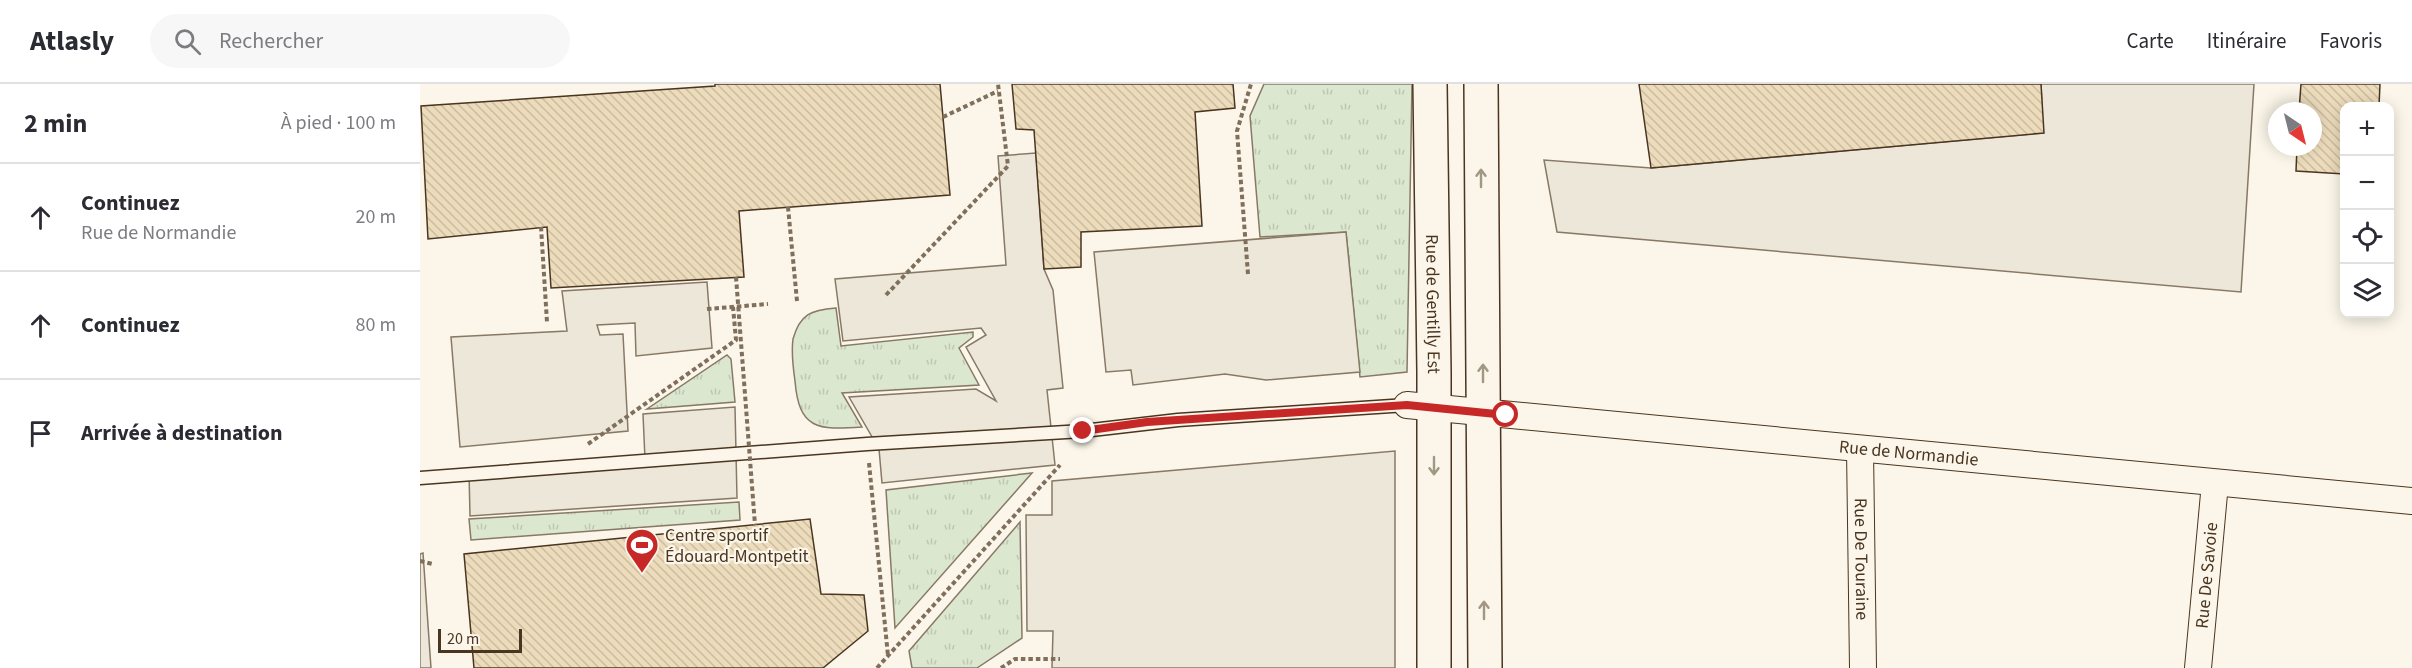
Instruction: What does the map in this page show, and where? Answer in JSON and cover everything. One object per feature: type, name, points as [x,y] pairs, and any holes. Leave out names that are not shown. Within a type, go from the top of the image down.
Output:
[{"type":"street","name":"Rue de Gentilly Est","points":[[1430,84],[1420,406],[1434,668]]},
{"type":"street","points":[[1481,84],[1485,668]]},
{"type":"street","name":"Rue de Normandie","points":[[1420,406],[2412,501]]},
{"type":"street","name":"Rue De Touraine","points":[[1860,448],[1863,668]]},
{"type":"street","name":"Rue De Savoie","points":[[2198,668],[2215,483]]},
{"type":"lane","points":[[420,478],[867,444],[1059,433],[1147,422],[1420,406]]},
{"type":"path","points":[[886,295],[1008,166],[998,84]]},
{"type":"path","points":[[1248,274],[1237,131],[1251,84]]},
{"type":"path","points":[[943,117],[998,91]]},
{"type":"path","points":[[788,207],[797,302]]},
{"type":"path","points":[[541,227],[547,322]]},
{"type":"path","points":[[736,278],[755,525]]},
{"type":"path","points":[[707,309],[768,304]]},
{"type":"path","points":[[586,446],[736,340],[734,307]]},
{"type":"path","points":[[867,444],[888,657]]},
{"type":"path","points":[[877,668],[1060,465]]},
{"type":"path","points":[[420,561],[433,564]]},
{"type":"path","points":[[1001,668],[1015,659],[1060,659]]},
{"type":"green space","points":[[1264,84],[1412,84],[1407,372],[1360,377],[1346,232],[1260,237],[1250,116]]},
{"type":"green space","points":[[836,308],[841,346],[973,332],[973,337],[959,348],[979,385],[842,393],[862,427],[834,428],[814,424],[806,418],[797,397],[792,360],[793,339],[799,324],[808,315],[820,310]]},
{"type":"green space","points":[[727,355],[731,359],[735,402],[647,409]]},
{"type":"green space","points":[[1032,473],[895,628],[886,490]]},
{"type":"green space","points":[[739,502],[740,520],[471,540],[469,519]]},
{"type":"green space","points":[[1020,522],[1022,638],[977,668],[912,668],[909,651]]},
{"type":"shaded area","points":[[2041,84],[2254,84],[2241,292],[1557,232],[1544,160],[1651,168],[2043,133]]},
{"type":"shaded area","points":[[1036,153],[1044,269],[1053,290],[1063,388],[1047,390],[1055,465],[882,483],[879,449],[849,397],[976,389],[996,401],[966,347],[986,335],[981,328],[843,341],[835,279],[1006,265],[998,156]]},
{"type":"shaded area","points":[[1346,232],[1360,372],[1266,380],[1225,374],[1133,385],[1131,370],[1106,372],[1094,252]]},
{"type":"shaded area","points":[[707,282],[712,348],[636,356],[635,323],[597,325],[600,335],[623,334],[628,431],[460,447],[451,337],[567,331],[562,291]]},
{"type":"shaded area","points":[[735,407],[737,498],[470,516],[469,472],[645,459],[643,414]]},
{"type":"shaded area","points":[[1395,451],[1395,668],[1052,668],[1053,631],[1027,631],[1026,515],[1052,515],[1052,481]]},
{"type":"shaded area","points":[[423,553],[431,668],[420,668],[420,554]]},
{"type":"building","points":[[715,84],[940,84],[950,195],[739,211],[744,277],[551,288],[547,227],[428,239],[421,106],[715,86]]},
{"type":"building","points":[[1012,84],[1233,84],[1235,108],[1195,112],[1202,226],[1081,232],[1081,267],[1044,269],[1034,130],[1016,129]]},
{"type":"building","points":[[1639,84],[2041,84],[2044,133],[1651,168]]},
{"type":"building","points":[[2301,84],[2380,84],[2379,102],[2340,102],[2340,174],[2296,171],[2297,156],[2322,156],[2322,102],[2300,102]]},
{"type":"building","name":"Centre sportif Édouard-Montpetit","points":[[810,519],[821,594],[864,595],[868,631],[823,668],[474,668],[464,554]]},
{"type":"place","name":"Centre sportif Édouard-Montpetit","points":[[642,574]]},
{"type":"route","points":[[1083,431],[1147,422],[1407,405],[1506,415]]}]
